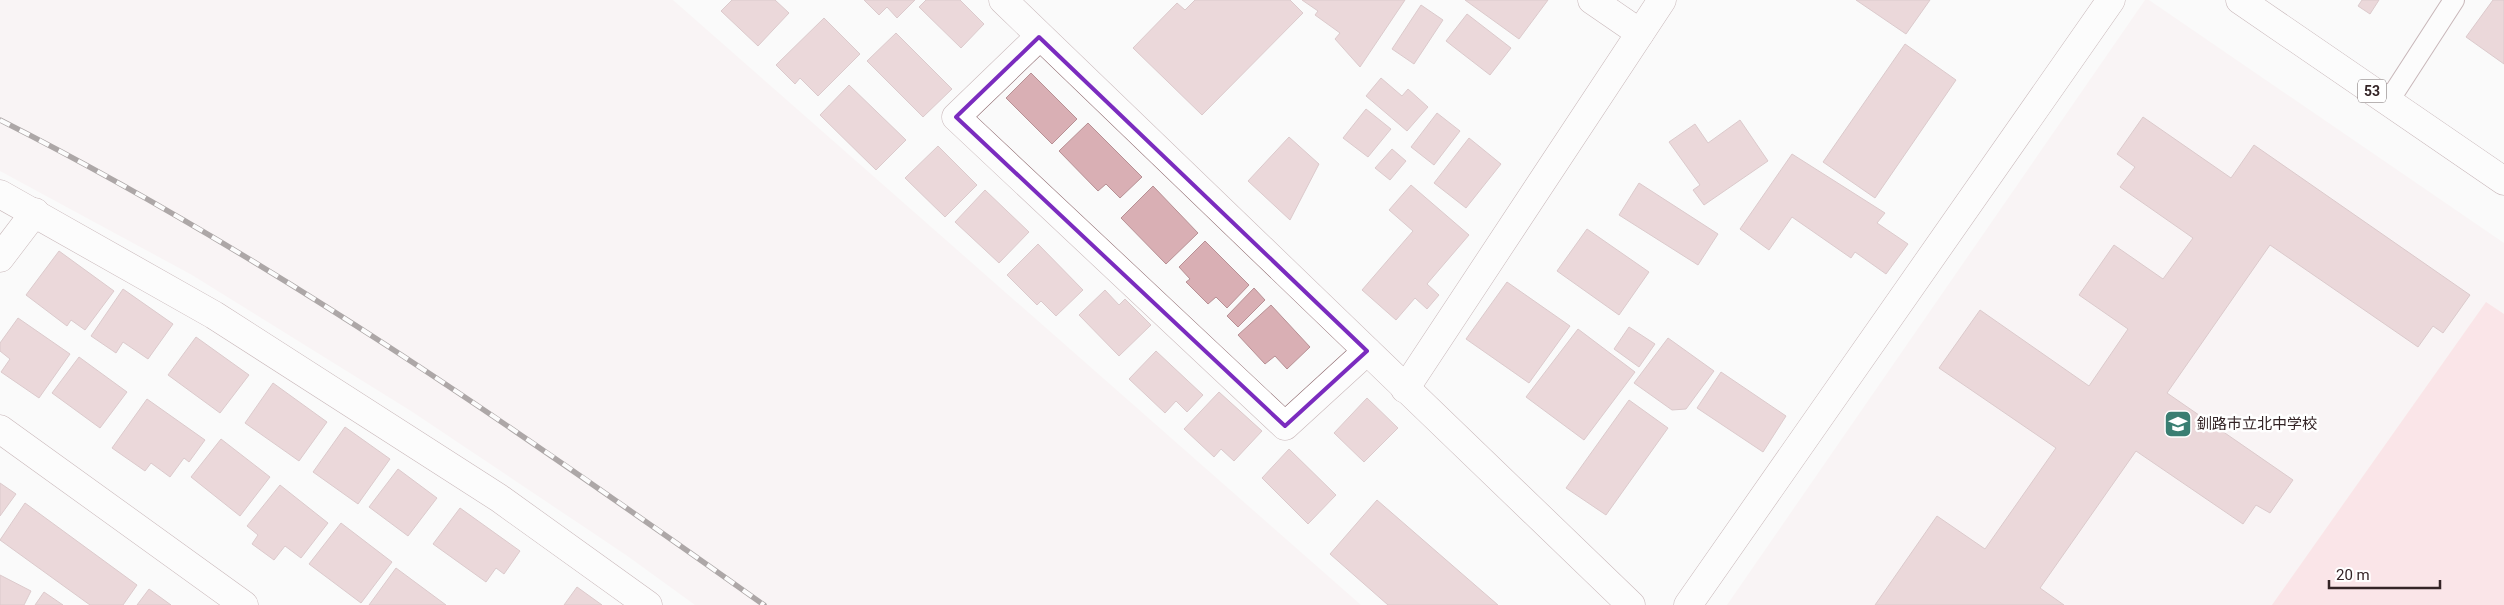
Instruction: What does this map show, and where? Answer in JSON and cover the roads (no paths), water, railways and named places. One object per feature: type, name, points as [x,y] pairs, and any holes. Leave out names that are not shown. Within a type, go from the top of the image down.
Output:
[{"type":"street","points":[[1003,0],[1039,37],[1630,605]]},
{"type":"street","points":[[1592,0],[1640,33]]},
{"type":"street","points":[[1405,389],[1662,0]]},
{"type":"street","points":[[1688,605],[2111,0]]},
{"type":"street","name":"53","points":[[2240,0],[2504,181]]},
{"type":"street","points":[[1039,37],[956,117],[1285,426],[1367,351]]},
{"type":"street","points":[[0,194],[35,212],[214,315],[499,498],[648,605]]},
{"type":"street","points":[[0,258],[35,212]]},
{"type":"street","points":[[0,429],[244,605]]},
{"type":"lane","points":[[2388,102],[2454,0]]},
{"type":"railway","points":[[0,120],[100,173],[295,287],[486,411],[764,605]]},
{"type":"place","name":"釧路市立北中学校","points":[[2178,424]]}]
